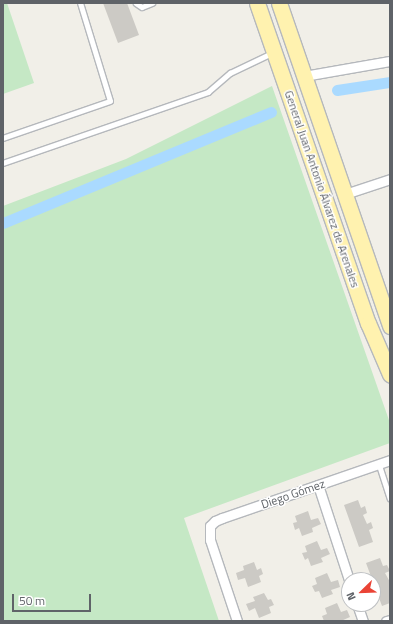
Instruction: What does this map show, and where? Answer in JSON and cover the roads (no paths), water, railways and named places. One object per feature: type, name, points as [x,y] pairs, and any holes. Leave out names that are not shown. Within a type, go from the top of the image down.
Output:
[{"type":"main road","name":"General Juan Antonio Álvarez de Arenales","points":[[257,3],[368,323],[390,374]]},
{"type":"main road","name":"General Juan Antonio Álvarez de Arenales","points":[[279,3],[345,194],[385,299],[390,326]]},
{"type":"street","points":[[304,76],[390,61]]},
{"type":"street","points":[[345,194],[390,179]]},
{"type":"street","name":"Diego Gómez","points":[[237,621],[210,540],[210,526],[215,522],[390,460]]},
{"type":"street","points":[[318,485],[346,572]]},
{"type":"street","points":[[386,621],[390,620]]},
{"type":"lane","points":[[3,138],[110,101],[80,3]]},
{"type":"lane","points":[[136,3],[142,7],[152,3]]},
{"type":"lane","points":[[3,163],[208,92],[230,74],[274,53]]},
{"type":"lane","points":[[379,464],[390,498]]},
{"type":"waterway","points":[[337,90],[390,82]]},
{"type":"waterway","points":[[3,223],[271,112]]}]
